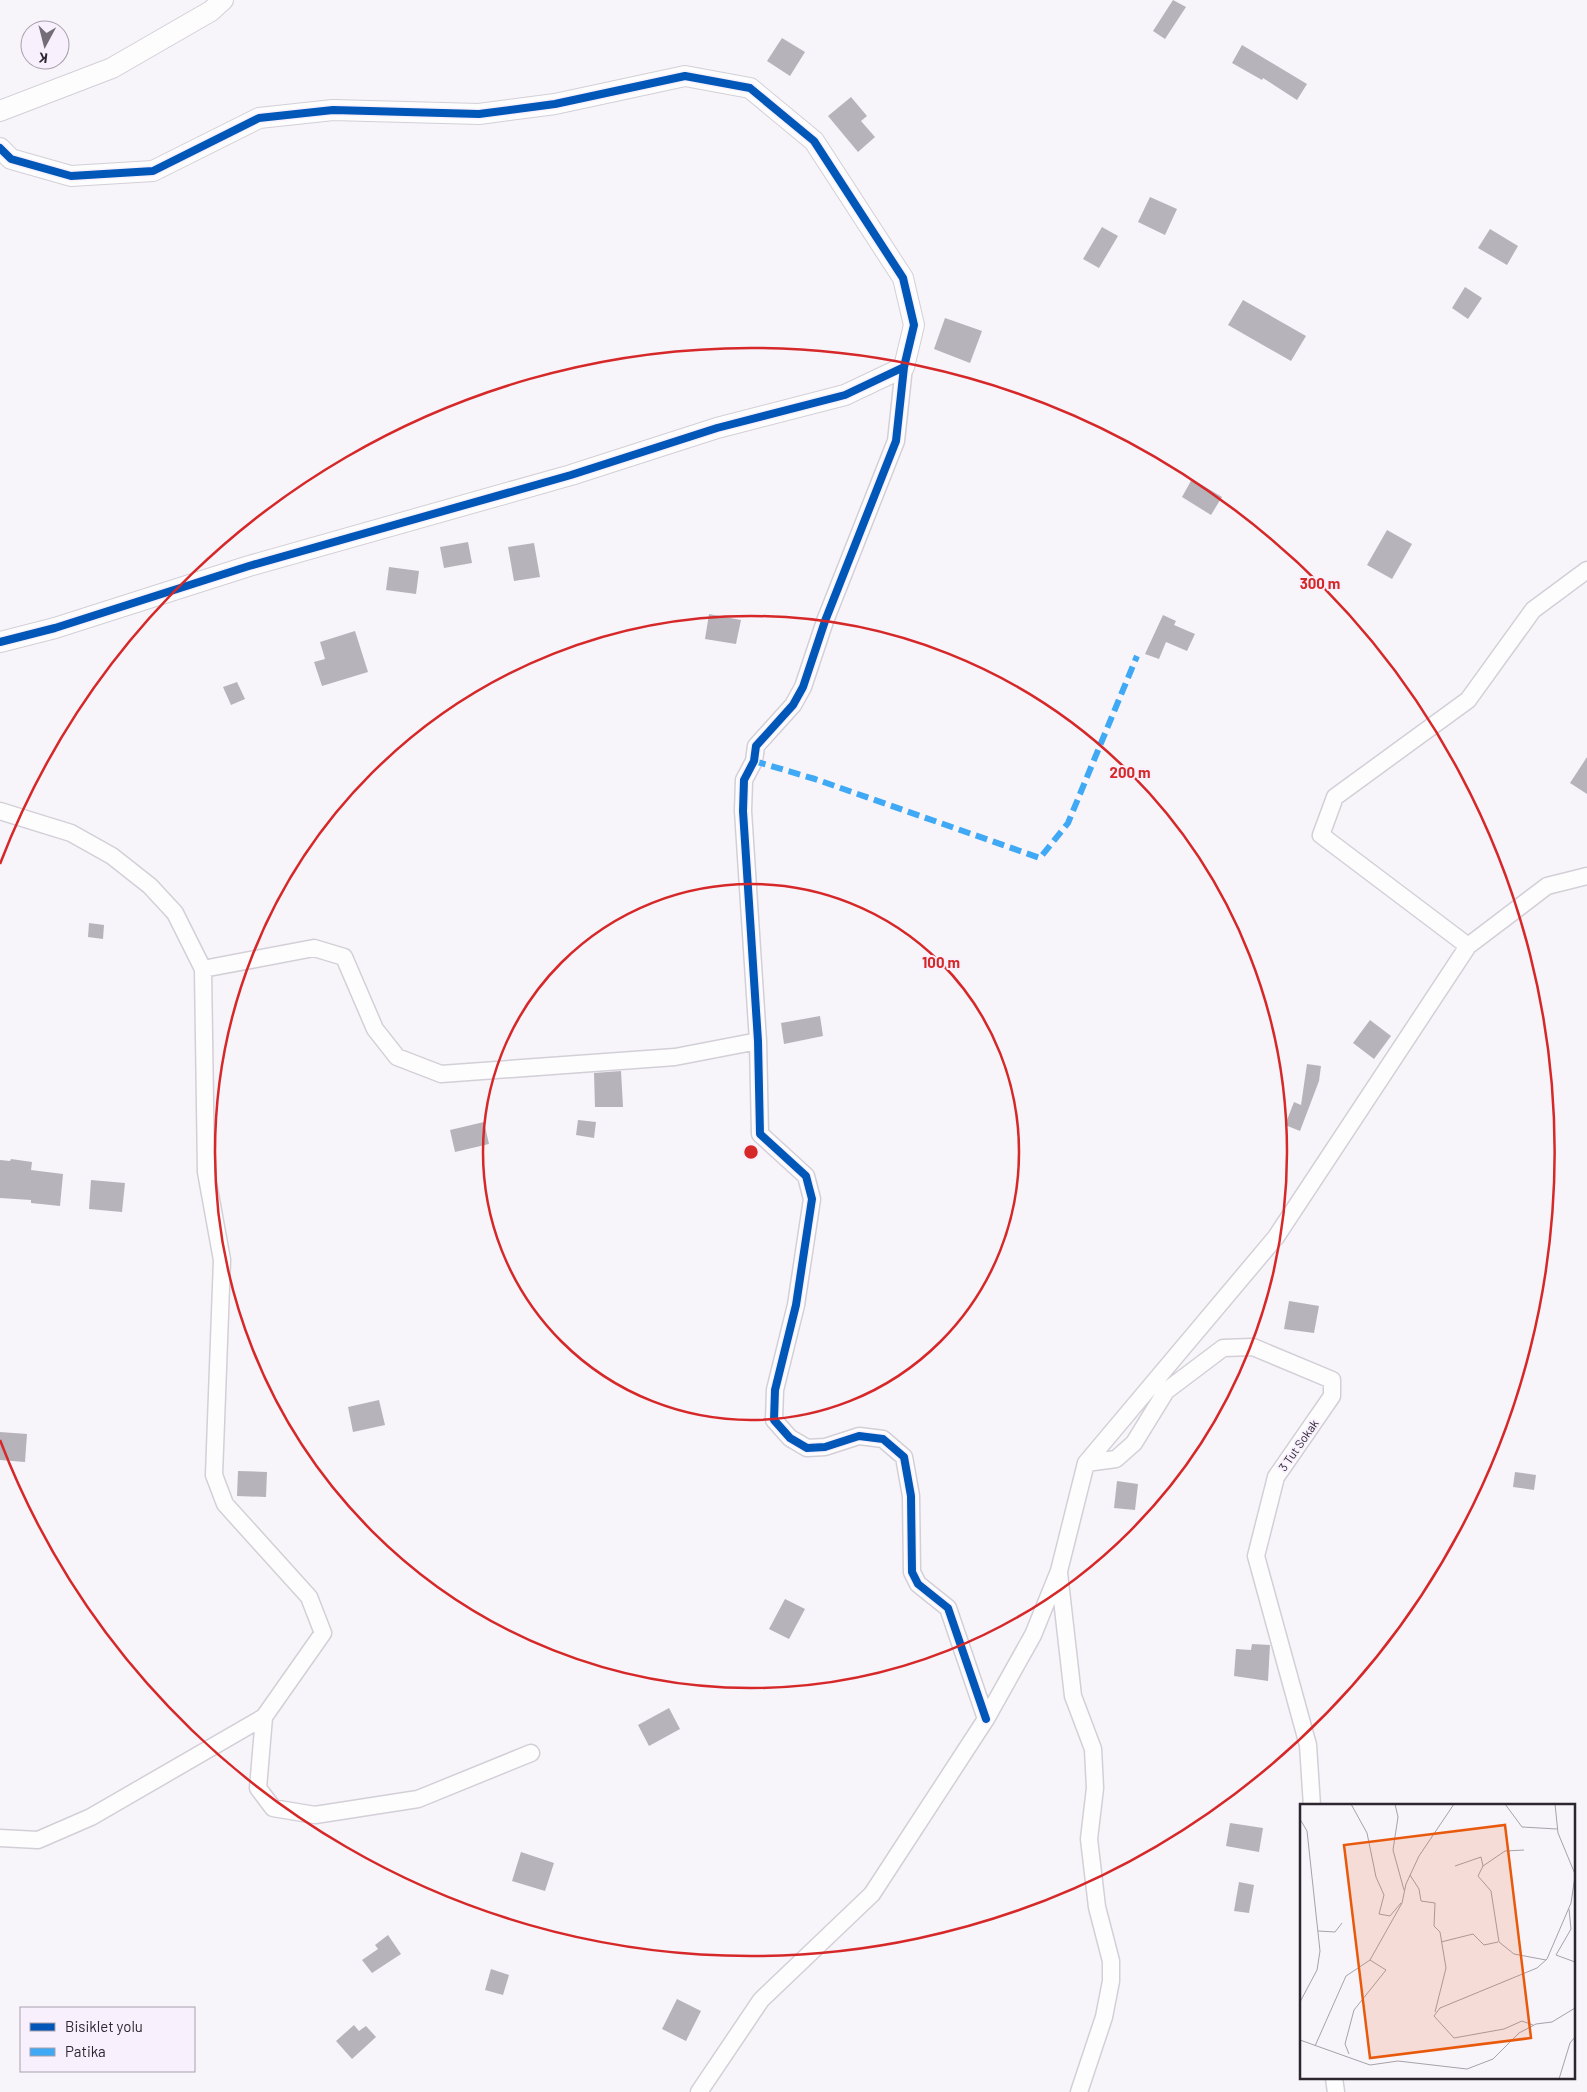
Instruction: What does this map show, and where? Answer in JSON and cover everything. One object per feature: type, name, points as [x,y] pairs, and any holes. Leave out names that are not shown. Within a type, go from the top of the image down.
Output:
[{"type":"street","points":[[0,111],[112,68],[211,11],[223,0]]},
{"type":"street","points":[[0,148],[11,159],[71,176],[153,171],[258,118],[333,110],[479,114],[555,104],[685,76],[750,88],[814,141],[903,278],[914,325],[904,367],[896,441],[825,621],[803,687],[793,705],[756,746],[754,761],[744,780],[743,811],[758,1041],[760,1134],[806,1176],[812,1199],[796,1305],[776,1390],[774,1420],[790,1438],[807,1448],[825,1447],[859,1436],[883,1439],[904,1457],[911,1496],[912,1572],[918,1584],[948,1608],[986,1719]]},
{"type":"street","points":[[0,642],[55,628],[249,566],[572,475],[717,428],[845,395],[904,367]]},
{"type":"street","points":[[1468,946],[1321,835],[1335,797],[1468,700],[1534,610],[1587,570]]},
{"type":"street","points":[[0,810],[71,833],[120,862],[150,886],[175,914],[203,969],[206,1172],[222,1260],[214,1475],[226,1504],[309,1597],[323,1633],[264,1718],[91,1817],[38,1840],[0,1838]]},
{"type":"street","points":[[699,2092],[761,2000],[872,1894],[986,1719],[1033,1635],[1059,1571],[1086,1463],[1276,1237],[1468,946],[1547,886],[1587,876]]},
{"type":"street","points":[[203,969],[314,948],[344,957],[375,1029],[397,1058],[441,1074],[676,1057],[758,1041]]},
{"type":"street","name":"3 Tut Sokak","points":[[1086,1463],[1116,1459],[1134,1442],[1166,1391],[1223,1348],[1253,1347],[1332,1380],[1332,1396],[1276,1477],[1256,1556],[1308,1745],[1312,1804]]},
{"type":"street","points":[[1059,1571],[1073,1696],[1093,1749],[1095,1788],[1089,1839],[1097,1908],[1111,1961],[1111,1980],[1104,2016],[1079,2092]]},
{"type":"street","points":[[264,1718],[258,1788],[273,1808],[315,1815],[418,1799],[531,1753]]},
{"type":"building","points":[[1173,0],[1186,7],[1165,39],[1153,31]]},
{"type":"building","points":[[782,38],[805,52],[790,76],[767,61]]},
{"type":"building","points":[[1242,45],[1307,84],[1297,100],[1263,78],[1262,80],[1232,63]]},
{"type":"building","points":[[851,97],[867,116],[861,121],[875,137],[858,152],[828,116]]},
{"type":"building","points":[[1150,197],[1177,209],[1165,235],[1138,222]]},
{"type":"building","points":[[1102,227],[1118,236],[1099,268],[1083,259]]},
{"type":"building","points":[[1490,229],[1518,246],[1507,265],[1478,248]]},
{"type":"building","points":[[1465,287],[1482,298],[1468,319],[1452,308]]},
{"type":"building","points":[[1243,300],[1306,336],[1291,361],[1228,325]]},
{"type":"building","points":[[945,318],[982,331],[970,363],[934,349]]},
{"type":"building","points":[[1192,479],[1222,497],[1211,515],[1182,497]]},
{"type":"building","points":[[1387,530],[1412,544],[1392,579],[1367,565]]},
{"type":"building","points":[[468,542],[472,563],[444,568],[440,547]]},
{"type":"building","points":[[534,543],[540,577],[514,581],[508,547]]},
{"type":"building","points":[[389,567],[419,571],[416,594],[386,590]]},
{"type":"building","points":[[709,614],[741,620],[736,644],[705,639]]},
{"type":"building","points":[[1163,615],[1176,621],[1174,625],[1195,634],[1187,651],[1166,642],[1159,659],[1145,654]]},
{"type":"building","points":[[355,631],[368,672],[322,686],[314,662],[325,659],[320,642]]},
{"type":"building","points":[[237,682],[245,699],[231,705],[223,687]]},
{"type":"building","points":[[1587,757],[1587,794],[1570,783]]},
{"type":"building","points":[[89,923],[104,925],[103,939],[88,937]]},
{"type":"building","points":[[820,1016],[823,1036],[784,1044],[781,1023]]},
{"type":"building","points":[[1370,1020],[1391,1036],[1374,1059],[1353,1043]]},
{"type":"building","points":[[1307,1064],[1321,1066],[1319,1081],[1300,1131],[1285,1125],[1294,1102],[1301,1105]]},
{"type":"building","points":[[621,1071],[623,1107],[595,1107],[594,1073]]},
{"type":"building","points":[[578,1120],[596,1122],[594,1138],[576,1135]]},
{"type":"building","points":[[484,1122],[489,1144],[455,1152],[450,1130]]},
{"type":"building","points":[[11,1159],[32,1162],[31,1170],[63,1174],[60,1206],[31,1203],[31,1200],[0,1198],[0,1160],[10,1161]]},
{"type":"building","points":[[91,1180],[125,1183],[122,1212],[89,1209]]},
{"type":"building","points":[[1289,1301],[1319,1306],[1314,1333],[1284,1329]]},
{"type":"building","points":[[379,1400],[385,1425],[353,1432],[348,1407]]},
{"type":"building","points":[[0,1432],[27,1434],[25,1462],[0,1460]]},
{"type":"building","points":[[238,1471],[267,1472],[266,1497],[237,1496]]},
{"type":"building","points":[[1515,1472],[1536,1475],[1534,1490],[1513,1487]]},
{"type":"building","points":[[1117,1481],[1138,1484],[1135,1510],[1114,1508]]},
{"type":"building","points":[[785,1599],[805,1609],[789,1639],[769,1629]]},
{"type":"building","points":[[1252,1644],[1270,1645],[1268,1681],[1234,1676],[1236,1649],[1251,1650]]},
{"type":"building","points":[[669,1708],[680,1729],[649,1746],[638,1725]]},
{"type":"building","points":[[1230,1823],[1263,1828],[1259,1852],[1226,1846]]},
{"type":"building","points":[[521,1852],[554,1863],[545,1891],[512,1881]]},
{"type":"building","points":[[1239,1882],[1254,1885],[1249,1913],[1234,1911]]},
{"type":"building","points":[[388,1935],[401,1954],[372,1973],[362,1960],[378,1949],[375,1945]]},
{"type":"building","points":[[491,1969],[509,1975],[503,1995],[485,1990]]},
{"type":"building","points":[[677,1999],[701,2011],[686,2041],[662,2029]]},
{"type":"building","points":[[354,2025],[359,2031],[366,2026],[376,2037],[352,2059],[336,2041]]},
{"type":"marked path","points":[[754,761],[815,779],[1040,858],[1068,823],[1137,656]]},
{"type":"cycle path","points":[[0,148],[11,159],[71,176],[153,171],[259,118],[333,110],[479,114],[555,104],[685,76],[750,88],[814,141],[903,278],[914,325],[904,367],[845,395],[717,428],[571,475],[249,566],[55,628],[0,642]]},
{"type":"cycle path","points":[[904,367],[896,441],[825,621],[803,687],[793,705],[756,746],[754,761],[744,780],[743,811],[758,1041],[760,1134],[806,1176],[812,1199],[796,1305],[775,1390],[774,1420],[790,1438],[807,1448],[825,1447],[859,1436],[883,1439],[904,1457],[911,1496],[912,1572],[918,1584],[948,1608],[986,1719]]}]
